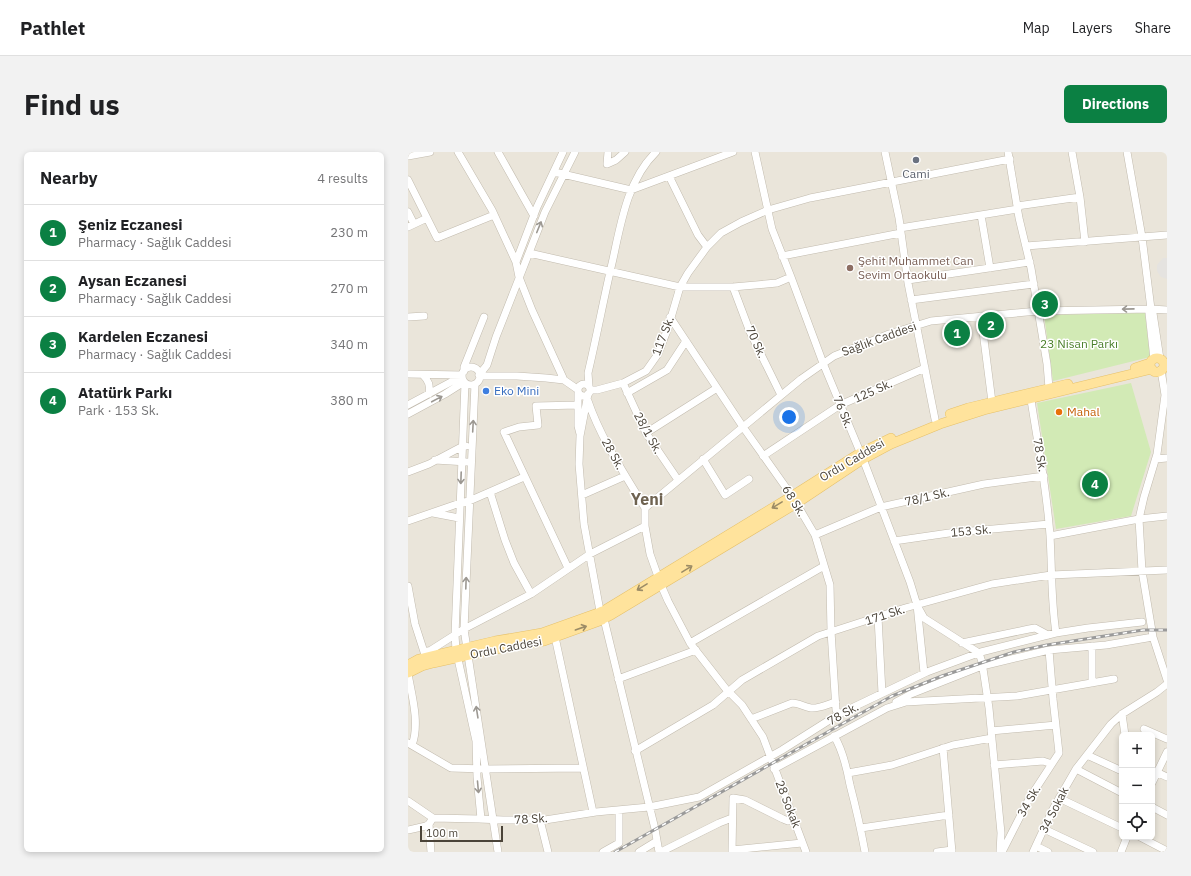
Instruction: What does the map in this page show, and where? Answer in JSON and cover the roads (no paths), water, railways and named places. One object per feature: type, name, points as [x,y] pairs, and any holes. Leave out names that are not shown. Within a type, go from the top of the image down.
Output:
[{"type":"main road","name":"Ordu Caddesi","points":[[408,665],[424,655],[457,654],[496,649],[544,641],[555,637],[602,615],[660,581],[795,500],[861,456],[935,419],[992,402],[1050,391],[1084,380],[1159,364]]},
{"type":"main road","name":"Ordu Caddesi","points":[[861,456],[940,424],[984,410],[1031,400],[1050,391]]},
{"type":"main road","name":"Ordu Caddesi","points":[[468,652],[495,641],[542,633],[602,615]]},
{"type":"main road","name":"Ordu Caddesi","points":[[408,674],[422,666],[457,654]]},
{"type":"street","points":[[408,156],[430,152]]},
{"type":"street","points":[[458,152],[494,215],[516,262],[519,277],[532,310],[566,381]]},
{"type":"street","points":[[498,152],[534,216]]},
{"type":"street","points":[[516,262],[562,152]]},
{"type":"street","points":[[498,852],[464,630],[475,384],[487,365],[496,337],[545,212],[575,152]]},
{"type":"street","points":[[608,152],[607,164],[616,160],[625,152]]},
{"type":"street","points":[[656,152],[646,161],[631,190],[621,222],[588,373],[586,376],[580,436],[580,464],[584,524],[602,615],[660,852],[732,818]]},
{"type":"street","points":[[554,172],[631,190],[733,152]]},
{"type":"street","name":"76 Sk.","points":[[755,152],[772,229],[823,363],[910,582],[917,605],[924,673]]},
{"type":"street","points":[[885,152],[935,419]]},
{"type":"street","points":[[1072,152],[1080,197],[1085,242]]},
{"type":"street","points":[[1127,152],[1142,237],[1151,309],[1154,315],[1163,412],[1156,459],[1139,519],[1142,571],[1153,637],[1167,680]]},
{"type":"street","points":[[1009,156],[1034,284],[1050,391]]},
{"type":"street","name":"117 Sk.","points":[[584,390],[601,389],[623,383],[646,370],[658,354],[668,328],[680,287],[688,273],[707,247],[720,233],[768,210],[810,198],[1009,156]]},
{"type":"street","points":[[669,176],[698,235],[707,247]]},
{"type":"street","points":[[408,180],[437,238],[494,215]]},
{"type":"street","points":[[782,256],[1018,207],[1080,197]]},
{"type":"street","points":[[408,212],[411,226],[427,218]]},
{"type":"street","points":[[981,215],[990,268]]},
{"type":"street","points":[[1026,246],[1167,235]]},
{"type":"street","points":[[529,252],[680,287],[733,287],[777,283],[791,277]]},
{"type":"street","points":[[908,280],[1030,262]]},
{"type":"street","points":[[912,300],[1034,284]]},
{"type":"street","name":"70 Sk.","points":[[733,287],[750,332],[781,395]]},
{"type":"street","name":"Sağlık Caddesi","points":[[645,508],[781,395],[823,363],[834,356],[889,334],[931,322],[1038,311],[1167,310]]},
{"type":"street","points":[[408,317],[424,316]]},
{"type":"street","points":[[981,316],[992,402]]},
{"type":"street","points":[[481,819],[476,741],[457,654],[455,635],[463,446],[464,367],[484,317]]},
{"type":"street","name":"68 Sk.","points":[[670,318],[743,427],[795,500],[815,535],[830,585],[831,631],[836,710],[839,714]]},
{"type":"street","points":[[627,393],[668,370],[686,341]]},
{"type":"street","points":[[408,414],[445,394],[464,377],[468,368],[474,368],[478,371],[480,376]]},
{"type":"street","name":"125 Sk.","points":[[763,456],[840,406],[925,368]]},
{"type":"street","points":[[408,374],[464,377]]},
{"type":"street","points":[[423,375],[428,380],[430,387],[429,394]]},
{"type":"street","points":[[480,376],[517,376],[566,381],[584,390]]},
{"type":"street","points":[[464,377],[469,385],[475,384]]},
{"type":"street","points":[[408,405],[464,377]]},
{"type":"street","name":"28/1 Sk.","points":[[623,383],[646,433],[678,480]]},
{"type":"street","points":[[646,433],[717,388]]},
{"type":"street","points":[[580,436],[578,426],[578,405],[584,390]]},
{"type":"street","name":"28 Sk.","points":[[584,390],[607,446],[645,508]]},
{"type":"street","name":"78 Sk.","points":[[408,830],[426,826],[431,821],[481,819],[540,820],[593,812],[649,807],[698,797],[743,773],[839,714],[924,673],[979,653],[1056,633],[1051,575],[1050,536],[1044,476],[1031,400]]},
{"type":"street","points":[[568,568],[504,432],[519,427],[538,425],[536,406],[578,405]]},
{"type":"street","points":[[408,472],[430,464],[463,446],[472,446]]},
{"type":"street","points":[[1156,459],[1167,458]]},
{"type":"street","points":[[703,459],[725,495],[749,479]]},
{"type":"street","points":[[435,460],[471,462]]},
{"type":"street","points":[[582,496],[625,476]]},
{"type":"street","name":"78/1 Sk.","points":[[815,535],[881,507],[984,484],[1044,476]]},
{"type":"street","points":[[408,521],[469,501],[524,477]]},
{"type":"street","points":[[490,492],[514,564],[531,594]]},
{"type":"street","name":"28 Sokak","points":[[645,508],[645,526],[650,554],[660,581],[690,643],[729,692],[742,705],[763,737],[806,852]]},
{"type":"street","points":[[431,513],[459,518]]},
{"type":"street","points":[[1050,536],[1139,519],[1167,516]]},
{"type":"street","name":"153 Sk.","points":[[894,541],[949,533],[1049,524]]},
{"type":"street","points":[[408,586],[410,610],[424,655],[455,635],[531,594],[590,554],[645,526]]},
{"type":"street","points":[[690,643],[824,566]]},
{"type":"street","name":"171 Sk.","points":[[635,751],[713,705],[742,680],[818,636],[831,631],[992,584],[1051,575],[1167,570]]},
{"type":"street","points":[[917,605],[924,618],[979,653],[987,697],[1001,833],[1001,852]]},
{"type":"street","points":[[878,617],[882,693]]},
{"type":"street","points":[[1056,633],[1142,622]]},
{"type":"street","points":[[962,643],[1029,628],[1034,628],[1048,635]]},
{"type":"street","points":[[555,637],[593,812]]},
{"type":"street","points":[[774,769],[911,694],[982,666],[1049,650],[1106,645],[1153,637]]},
{"type":"street","points":[[1092,646],[1092,683]]},
{"type":"street","points":[[618,678],[696,650]]},
{"type":"street","points":[[848,773],[892,765],[943,748],[991,735],[1056,725],[1049,650]]},
{"type":"street","points":[[408,674],[415,722],[415,738],[410,744],[451,768],[485,770],[583,768]]},
{"type":"street","points":[[887,708],[906,702],[1017,696],[1114,679]]},
{"type":"street","name":"34 Sokak","points":[[1035,849],[1059,798],[1076,769],[1111,724],[1122,714],[1167,684]]},
{"type":"street","points":[[751,719],[792,703],[797,703],[811,708],[818,708],[836,702]]},
{"type":"street","points":[[1122,714],[1125,732]]},
{"type":"street","points":[[408,727],[415,722]]},
{"type":"street","name":"34 Sk.","points":[[1001,852],[1029,799],[1059,753],[1056,725]]},
{"type":"street","points":[[1144,728],[1167,739]]},
{"type":"street","points":[[834,736],[841,750],[848,773],[865,852]]},
{"type":"street","points":[[937,852],[952,851],[943,748]]},
{"type":"street","points":[[1155,770],[1167,752]]},
{"type":"street","points":[[1087,755],[1119,770]]},
{"type":"street","points":[[994,765],[1043,761],[1052,764]]},
{"type":"street","points":[[1076,769],[1119,791]]},
{"type":"street","points":[[1155,771],[1167,777]]},
{"type":"street","points":[[794,820],[788,821],[745,800],[733,798],[732,851],[802,843]]},
{"type":"street","points":[[1059,798],[1119,827]]},
{"type":"street","points":[[408,801],[431,821],[431,852]]},
{"type":"street","points":[[1155,808],[1167,814]]},
{"type":"street","points":[[603,852],[619,843],[619,810]]},
{"type":"street","points":[[861,828],[949,815]]},
{"type":"street","points":[[540,820],[548,852]]},
{"type":"street","points":[[1044,829],[1093,852]]},
{"type":"street","points":[[1122,852],[1126,840]]},
{"type":"street","points":[[1146,840],[1167,851]]},
{"type":"street","points":[[639,852],[657,841]]},
{"type":"street","points":[[1035,849],[1048,852]]},
{"type":"railway","points":[[615,852],[892,696],[942,676],[1014,652],[1047,645],[1143,630],[1167,630]]},
{"type":"place","name":"Cami","points":[[916,160]]},
{"type":"place","name":"Şehit Muhammet Can Sevim Ortaokulu","points":[[850,268]]},
{"type":"place","name":"Kardelen Eczanesi","points":[[1045,304]]},
{"type":"place","name":"Aysan Eczanesi","points":[[991,325]]},
{"type":"place","name":"Şeniz Eczanesi","points":[[957,333]]},
{"type":"place","name":"Eko Mini","points":[[486,391]]},
{"type":"place","name":"Mahal","points":[[1059,412]]},
{"type":"place","name":"Atatürk Parkı","points":[[1095,484]]},
{"type":"district","name":"Yeni","points":[[647,499]]},
{"type":"park label","name":"23 Nisan Parkı","points":[[1079,344]]}]
